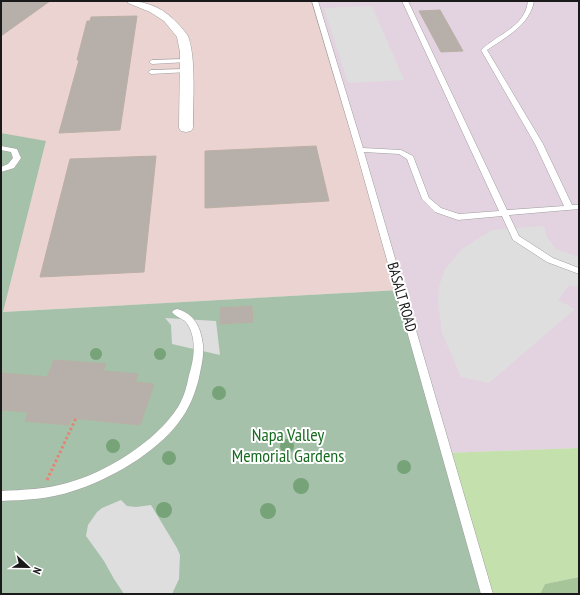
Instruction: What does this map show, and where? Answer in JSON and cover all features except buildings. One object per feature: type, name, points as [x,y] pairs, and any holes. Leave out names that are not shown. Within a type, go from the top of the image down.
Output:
[{"type":"street","points":[[132,1],[154,10],[168,19],[183,37],[185,44],[186,66],[186,128]]},
{"type":"lane","name":"BASALT ROAD","points":[[315,1],[360,150],[487,594]]},
{"type":"lane","points":[[405,1],[516,238],[550,260],[578,271]]},
{"type":"lane","points":[[531,1],[531,8],[524,21],[484,50],[539,144],[569,208]]},
{"type":"lane","points":[[152,62],[186,66]]},
{"type":"lane","points":[[151,72],[186,66]]},
{"type":"lane","points":[[1,148],[14,151],[17,158],[11,166],[1,170]]},
{"type":"lane","points":[[360,150],[401,152],[410,158],[426,200],[438,210],[458,217],[579,207]]},
{"type":"lane","points":[[1,496],[25,495],[67,488],[100,476],[161,436],[176,419],[190,392],[199,354],[195,328],[187,316],[177,312]]},
{"type":"path","points":[[41,493],[76,418]]},
{"type":"shaded area","points":[[1,1],[313,1],[400,290],[2,312],[46,142],[1,133]]},
{"type":"shaded area","points":[[315,1],[579,1],[579,448],[446,453]]},
{"type":"shaded area","points":[[372,6],[404,80],[348,83],[324,8]]},
{"type":"shaded area","points":[[544,226],[546,236],[556,249],[579,257],[579,287],[569,285],[558,300],[575,309],[489,383],[461,377],[442,333],[438,303],[439,286],[445,269],[462,249],[492,230]]},
{"type":"shaded area","points":[[165,318],[216,321],[220,355],[172,344],[171,325]]},
{"type":"shaded area","points":[[121,500],[127,506],[136,507],[151,505],[177,548],[180,555],[179,579],[172,594],[124,594],[104,561],[86,536],[88,525],[97,512],[102,508]]},
{"type":"green space","name":"Napa Valley Memorial Gardens","points":[[1,133],[46,141],[3,312],[400,290],[487,594],[1,594]]},
{"type":"green space","points":[[579,448],[579,577],[545,584],[540,594],[487,594],[446,453]]},
{"type":"green space","points":[[579,577],[579,594],[540,594],[545,584]]}]
